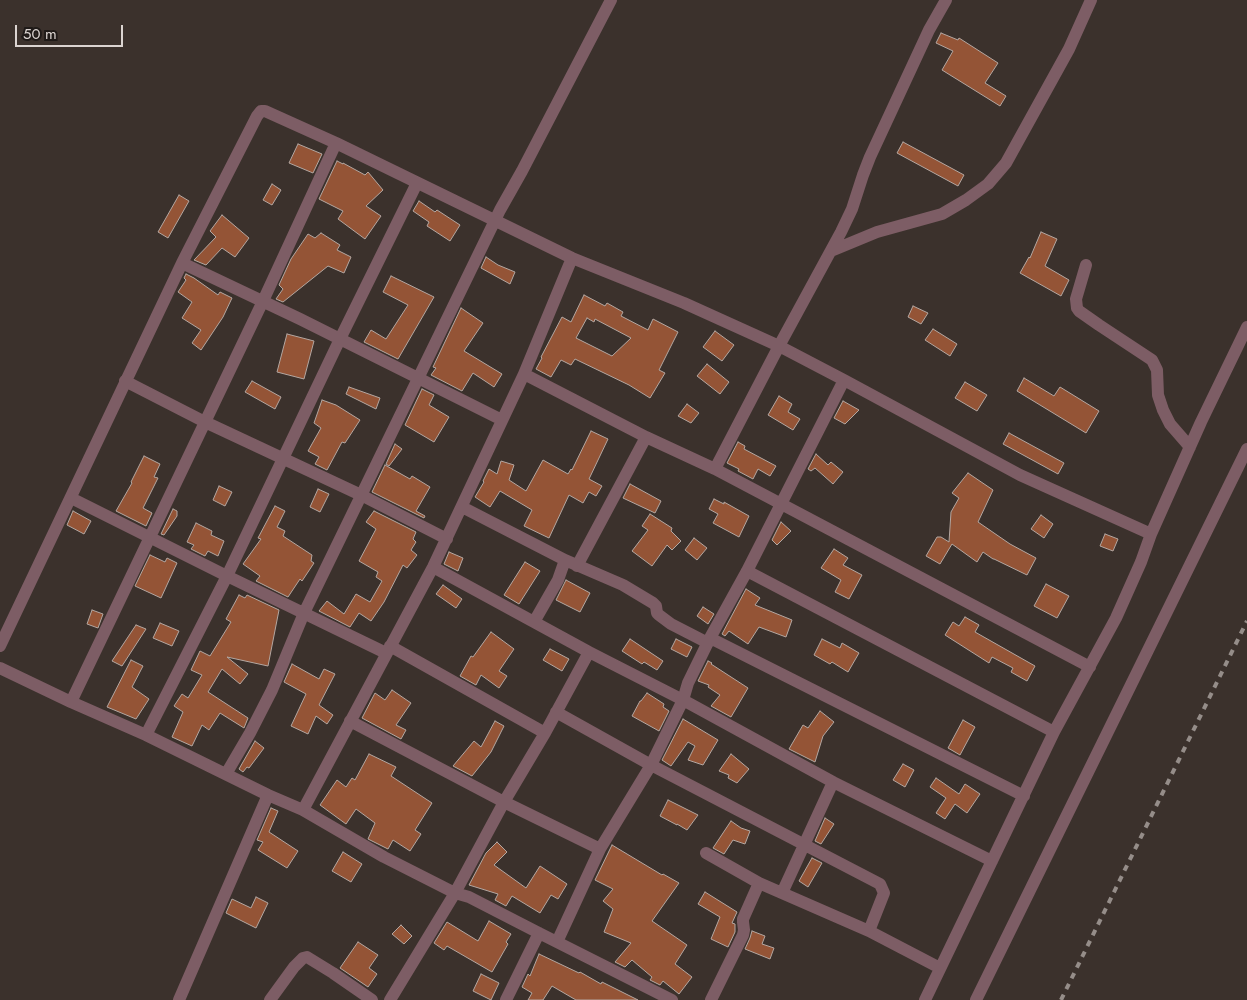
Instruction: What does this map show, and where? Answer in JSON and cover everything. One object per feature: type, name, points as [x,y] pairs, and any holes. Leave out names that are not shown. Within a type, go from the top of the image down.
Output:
[{"type":"street","points":[[226,774],[272,690],[304,613],[494,222],[611,0]]},
{"type":"street","points":[[715,469],[778,346],[841,232],[852,209],[870,157],[929,30],[946,0]]},
{"type":"street","points":[[831,251],[877,232],[942,214],[988,184],[1006,163],[1069,49],[1091,0]]},
{"type":"street","points":[[0,646],[182,263],[257,116],[265,111],[271,112],[336,143],[494,222],[572,258],[684,303],[778,346],[1020,475],[1151,534]]},
{"type":"street","points":[[71,702],[263,301],[336,143]]},
{"type":"street","points":[[146,735],[227,576],[340,338],[417,183]]},
{"type":"street","points":[[303,810],[447,539],[524,374],[572,258]]},
{"type":"street","points":[[182,263],[340,338],[502,420]]},
{"type":"street","points":[[1086,265],[1076,299],[1077,308],[1152,360],[1157,370],[1158,394],[1163,410],[1170,424],[1190,447]]},
{"type":"street","points":[[925,1000],[1054,732],[1116,618],[1190,447],[1247,328]]},
{"type":"street","points":[[524,374],[715,469],[1090,667]]},
{"type":"street","points":[[557,942],[600,849],[651,765],[683,700],[688,683],[709,640],[747,571],[844,380]]},
{"type":"street","points":[[125,381],[205,422],[361,495],[447,539]]},
{"type":"street","points":[[534,622],[646,436]]},
{"type":"street","points":[[976,1000],[1247,449]]},
{"type":"street","points":[[71,498],[304,613],[388,650],[545,733]]},
{"type":"street","points":[[462,507],[571,563],[623,585],[649,600],[656,606],[657,613],[671,624],[709,640],[1024,796]]},
{"type":"street","points":[[433,567],[833,782],[992,861]]},
{"type":"street","points":[[747,571],[1054,732]]},
{"type":"street","points":[[390,1000],[455,893],[504,802],[590,652]]},
{"type":"street","points":[[0,668],[146,735],[268,796],[303,810],[384,857],[455,893],[469,897],[672,1000]]},
{"type":"street","points":[[556,712],[651,765],[880,884],[884,893],[868,931]]},
{"type":"street","points":[[350,721],[504,802],[600,849]]},
{"type":"street","points":[[782,893],[833,782]]},
{"type":"street","points":[[179,1000],[268,796]]},
{"type":"street","points":[[706,853],[759,882],[868,931],[940,968]]},
{"type":"street","points":[[711,1000],[743,935],[743,919],[759,882]]},
{"type":"street","points":[[506,1000],[539,933]]},
{"type":"street","points":[[270,1000],[294,967],[303,958],[307,957],[333,972],[372,1000]]},
{"type":"building","points":[[941,33],[958,40],[959,38],[998,63],[985,83],[1006,96],[1000,106],[942,70],[953,51],[936,43]]},
{"type":"building","points":[[903,142],[964,175],[958,186],[897,153]]},
{"type":"building","points":[[298,144],[322,154],[313,173],[289,163]]},
{"type":"building","points":[[337,161],[365,175],[368,172],[383,190],[366,206],[381,216],[365,239],[338,219],[343,211],[319,199]]},
{"type":"building","points":[[272,184],[281,190],[272,205],[263,200]]},
{"type":"building","points":[[179,195],[189,201],[168,238],[158,232]]},
{"type":"building","points":[[419,201],[460,225],[450,241],[427,226],[429,222],[413,211]]},
{"type":"building","points":[[222,215],[249,238],[235,257],[222,248],[206,265],[194,260],[216,237],[210,231]]},
{"type":"building","points":[[1041,232],[1057,239],[1045,266],[1069,280],[1061,296],[1020,273],[1030,258]]},
{"type":"building","points":[[321,233],[340,245],[337,250],[351,257],[344,273],[328,266],[283,302],[276,299],[283,289],[279,285],[291,259],[308,234],[315,238]]},
{"type":"building","points":[[486,257],[498,265],[515,272],[510,284],[481,268]]},
{"type":"building","points":[[186,274],[218,295],[220,292],[232,298],[223,317],[201,350],[192,343],[201,330],[182,318],[192,302],[178,292],[186,280],[184,278]]},
{"type":"building","points":[[391,276],[434,297],[398,359],[364,342],[371,330],[386,339],[408,305],[383,292]]},
{"type":"building","points":[[584,295],[605,306],[607,303],[623,312],[621,316],[648,330],[653,319],[678,332],[659,370],[665,373],[650,398],[629,385],[575,359],[571,365],[561,360],[551,377],[536,369],[562,317],[571,322]],"holes":[[[587,318],[594,322],[595,319],[631,338],[612,356],[576,338]]]},
{"type":"building","points":[[913,306],[928,313],[921,324],[908,317]]},
{"type":"building","points":[[461,308],[483,323],[464,351],[502,374],[494,387],[473,373],[462,391],[431,375],[436,368],[433,367]]},
{"type":"building","points":[[933,329],[957,344],[950,356],[925,340]]},
{"type":"building","points":[[715,331],[734,345],[722,361],[703,347]]},
{"type":"building","points":[[287,334],[314,341],[304,379],[277,372]]},
{"type":"building","points":[[707,364],[729,382],[720,394],[697,376]]},
{"type":"building","points":[[1024,378],[1054,396],[1060,387],[1099,411],[1086,433],[1017,391]]},
{"type":"building","points":[[252,381],[281,397],[275,409],[245,392]]},
{"type":"building","points":[[965,382],[987,395],[977,411],[955,398]]},
{"type":"building","points":[[349,387],[380,398],[376,409],[346,394]]},
{"type":"building","points":[[422,389],[434,395],[429,405],[449,417],[434,442],[405,425]]},
{"type":"building","points":[[779,396],[792,404],[788,412],[800,419],[793,430],[768,415]]},
{"type":"building","points":[[322,400],[336,405],[360,420],[345,443],[342,442],[327,470],[315,464],[319,457],[308,451],[321,428],[314,423]]},
{"type":"building","points":[[843,401],[859,410],[845,424],[834,418]]},
{"type":"building","points":[[687,404],[699,413],[691,423],[678,416]]},
{"type":"building","points":[[591,431],[608,439],[589,479],[602,486],[596,496],[589,492],[583,503],[569,495],[549,538],[524,526],[532,510],[500,491],[490,507],[475,497],[489,469],[497,474],[501,461],[514,465],[509,480],[526,491],[543,460],[568,474],[572,470]]},
{"type":"building","points":[[1009,433],[1064,463],[1058,474],[1003,444]]},
{"type":"building","points":[[738,442],[745,446],[744,449],[776,466],[770,476],[758,469],[753,479],[727,463]]},
{"type":"building","points":[[395,444],[402,449],[389,466],[386,464]]},
{"type":"building","points":[[816,454],[828,465],[831,462],[843,472],[833,484],[815,468],[811,471],[808,469]]},
{"type":"building","points":[[144,456],[160,464],[154,477],[158,478],[143,508],[152,513],[146,526],[116,511],[132,483]]},
{"type":"building","points":[[385,465],[410,479],[412,476],[430,487],[416,511],[425,516],[424,518],[372,492]]},
{"type":"building","points":[[968,473],[993,490],[978,522],[1010,544],[1036,558],[1027,575],[993,559],[983,552],[977,562],[952,544],[940,564],[926,556],[937,537],[941,537],[949,542],[951,512],[959,498],[952,493]]},
{"type":"building","points":[[630,484],[661,501],[655,513],[623,498]]},
{"type":"building","points":[[219,486],[232,492],[225,506],[213,500]]},
{"type":"building","points":[[318,489],[329,494],[320,512],[310,507]]},
{"type":"building","points":[[714,499],[724,504],[724,502],[749,516],[739,537],[713,523],[718,514],[709,509]]},
{"type":"building","points":[[275,506],[285,511],[277,527],[285,531],[283,536],[312,555],[311,561],[314,563],[288,597],[256,581],[260,576],[243,564],[261,539],[258,538]]},
{"type":"building","points":[[173,509],[177,511],[177,516],[164,535],[161,534]]},
{"type":"building","points":[[73,511],[91,521],[84,534],[67,525]]},
{"type":"building","points":[[374,511],[416,532],[413,539],[416,542],[411,550],[417,555],[407,568],[403,565],[384,602],[371,621],[359,613],[350,627],[319,611],[327,601],[344,614],[356,594],[370,602],[382,581],[376,577],[378,572],[359,561],[376,529],[366,522]]},
{"type":"building","points":[[650,514],[672,528],[671,531],[681,541],[672,550],[667,545],[652,566],[632,551],[648,530],[642,526]]},
{"type":"building","points":[[1041,515],[1053,524],[1044,538],[1031,529]]},
{"type":"building","points":[[781,522],[791,531],[777,545],[772,540]]},
{"type":"building","points":[[196,523],[212,531],[211,535],[224,541],[218,556],[208,551],[205,556],[191,549],[194,545],[187,542]]},
{"type":"building","points":[[1105,534],[1118,539],[1113,551],[1100,546]]},
{"type":"building","points":[[694,538],[707,548],[697,560],[685,550]]},
{"type":"building","points":[[834,549],[848,558],[843,565],[862,575],[849,599],[835,592],[841,580],[821,568]]},
{"type":"building","points":[[449,552],[463,558],[458,571],[444,564]]},
{"type":"building","points":[[150,555],[165,562],[167,558],[177,563],[161,598],[135,586]]},
{"type":"building","points":[[525,562],[540,571],[519,604],[504,595]]},
{"type":"building","points":[[566,580],[590,593],[580,612],[556,600]]},
{"type":"building","points":[[1046,584],[1069,596],[1057,618],[1034,606]]},
{"type":"building","points":[[443,585],[462,599],[456,608],[436,594]]},
{"type":"building","points":[[746,589],[760,598],[755,605],[792,620],[786,637],[759,627],[748,644],[729,631],[725,636],[722,634]]},
{"type":"building","points":[[239,595],[245,598],[247,595],[279,610],[268,666],[227,657],[248,674],[240,684],[222,669],[208,692],[248,718],[244,728],[220,713],[209,730],[202,725],[192,746],[172,737],[183,712],[174,706],[182,694],[188,698],[202,675],[191,670],[200,651],[210,656],[231,622],[226,619]]},
{"type":"building","points":[[703,607],[714,614],[708,624],[697,616]]},
{"type":"building","points":[[92,610],[103,614],[98,628],[87,624]]},
{"type":"building","points":[[965,617],[979,625],[975,632],[1035,666],[1027,681],[1011,672],[1013,668],[992,657],[989,663],[945,635],[953,622],[959,626]]},
{"type":"building","points":[[160,623],[179,631],[172,646],[153,638]]},
{"type":"building","points":[[136,625],[146,629],[122,666],[112,661]]},
{"type":"building","points":[[491,632],[514,649],[499,671],[507,676],[499,688],[481,675],[476,685],[460,676],[471,656],[473,657]]},
{"type":"building","points":[[630,639],[663,661],[657,670],[644,662],[642,664],[622,651]]},
{"type":"building","points":[[676,639],[692,647],[687,657],[671,649]]},
{"type":"building","points":[[822,639],[840,648],[842,643],[859,653],[848,672],[832,662],[830,664],[814,655]]},
{"type":"building","points":[[550,649],[569,659],[562,671],[543,660]]},
{"type":"building","points":[[131,660],[143,666],[132,687],[149,699],[136,719],[107,707]]},
{"type":"building","points":[[708,661],[748,688],[731,717],[711,706],[720,695],[708,687],[709,685],[698,681]]},
{"type":"building","points":[[292,664],[319,679],[324,669],[335,674],[319,705],[333,715],[327,724],[316,716],[308,734],[291,726],[306,694],[284,682]]},
{"type":"building","points":[[392,690],[411,703],[396,725],[406,730],[401,739],[362,718],[375,693],[385,700]]},
{"type":"building","points":[[647,693],[664,704],[663,707],[669,711],[659,731],[632,716]]},
{"type":"building","points":[[820,711],[834,722],[823,736],[815,762],[789,749],[803,725],[808,728]]},
{"type":"building","points":[[683,719],[718,740],[703,765],[688,760],[695,746],[688,742],[671,766],[662,760]]},
{"type":"building","points":[[963,720],[975,727],[960,755],[948,748]]},
{"type":"building","points":[[495,721],[504,726],[491,752],[472,776],[453,766],[474,741],[481,747]]},
{"type":"building","points":[[255,741],[264,748],[249,768],[247,767],[243,772],[239,769]]},
{"type":"building","points":[[369,754],[396,767],[391,776],[432,803],[415,830],[421,834],[410,851],[393,840],[388,849],[368,839],[375,823],[356,809],[346,824],[320,805],[337,780],[346,787],[352,778],[355,780]]},
{"type":"building","points":[[731,754],[749,769],[737,783],[728,778],[729,775],[719,771]]},
{"type":"building","points":[[903,764],[914,770],[905,787],[893,780]]},
{"type":"building","points":[[936,778],[959,794],[965,784],[980,794],[967,813],[955,804],[945,819],[936,813],[946,798],[930,787]]},
{"type":"building","points":[[668,800],[698,815],[687,830],[660,816]]},
{"type":"building","points":[[271,808],[278,811],[269,832],[298,851],[287,868],[258,850],[263,842],[257,840]]},
{"type":"building","points":[[825,818],[834,824],[821,844],[815,841]]},
{"type":"building","points":[[731,821],[741,828],[750,831],[745,844],[733,840],[724,854],[713,848]]},
{"type":"building","points":[[497,842],[507,852],[494,865],[526,888],[540,866],[567,884],[558,899],[551,895],[540,913],[512,896],[506,906],[495,900],[498,894],[469,885],[486,853]]},
{"type":"building","points":[[612,845],[679,883],[652,921],[687,945],[675,964],[692,977],[679,994],[663,981],[660,985],[650,980],[652,977],[632,960],[625,967],[615,962],[631,943],[604,932],[613,909],[603,901],[613,889],[595,880]]},
{"type":"building","points":[[343,852],[362,864],[351,882],[332,871]]},
{"type":"building","points":[[812,858],[822,863],[808,887],[799,881]]},
{"type":"building","points":[[705,892],[737,912],[732,923],[735,924],[735,932],[728,947],[711,939],[720,917],[698,904]]},
{"type":"building","points":[[256,897],[268,903],[256,928],[226,913],[232,899],[251,908]]},
{"type":"building","points":[[489,921],[511,934],[506,942],[508,944],[492,972],[447,946],[444,950],[434,943],[447,922],[478,941]]},
{"type":"building","points":[[401,925],[412,936],[404,944],[392,934]]},
{"type":"building","points":[[752,931],[765,936],[762,944],[774,948],[770,959],[745,949]]},
{"type":"building","points":[[358,942],[378,955],[369,968],[377,974],[368,987],[340,968]]},
{"type":"building","points":[[539,954],[638,1000],[576,1000],[552,986],[543,1000],[528,1000],[532,993],[522,987],[528,974],[530,976]]},
{"type":"building","points":[[481,974],[499,983],[491,1000],[473,991]]},
{"type":"railway","points":[[1061,1000],[1247,621]]}]
